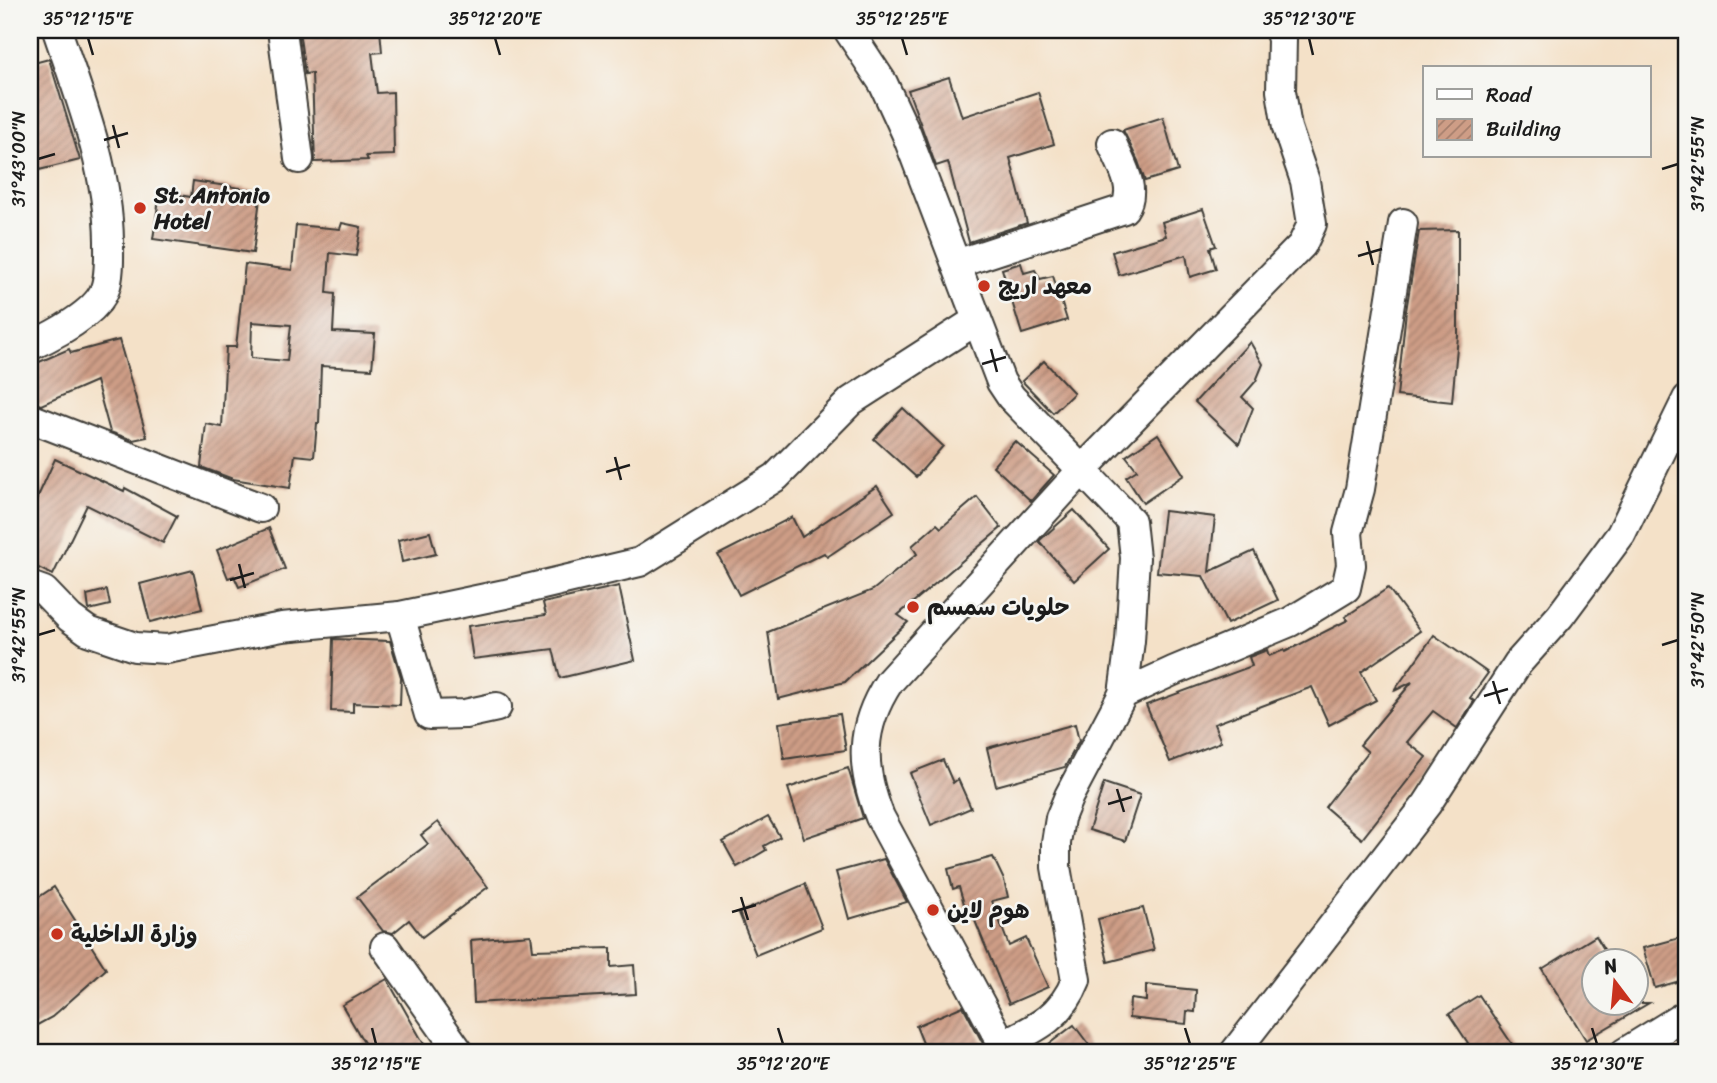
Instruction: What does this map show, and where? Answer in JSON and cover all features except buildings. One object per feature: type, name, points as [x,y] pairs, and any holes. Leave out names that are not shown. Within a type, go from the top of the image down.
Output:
[{"type":"street","points":[[30,346],[71,325],[88,311],[105,291],[109,258],[108,217],[102,178],[88,121],[57,30]]},
{"type":"street","points":[[282,30],[299,159]]},
{"type":"street","points":[[848,30],[883,83],[906,133],[1001,382],[1006,390],[1082,470],[1126,514],[1133,529],[1134,585],[1123,694],[1069,796],[1060,818],[1056,843],[1056,867],[1076,980],[1070,996],[1058,1012],[1006,1049],[880,817],[872,798],[868,776],[868,724],[875,704],[889,682],[1082,470],[1302,245],[1312,224],[1305,181],[1287,128],[1281,92],[1282,39],[1279,30]]},
{"type":"street","points":[[956,264],[1124,209],[1130,201],[1130,188],[1112,143]]},
{"type":"street","points":[[1123,694],[1290,622],[1346,588],[1351,565],[1348,533],[1360,489],[1403,223]]},
{"type":"street","points":[[30,586],[44,591],[69,618],[88,631],[135,647],[167,649],[268,628],[400,616],[640,562],[776,477],[851,401],[977,320]]},
{"type":"street","points":[[1234,1053],[1427,803],[1518,663],[1560,616],[1621,534],[1687,399]]},
{"type":"street","points":[[30,418],[261,508]]},
{"type":"street","points":[[400,616],[429,715],[465,714],[497,707]]},
{"type":"street","points":[[385,947],[460,1053]]},
{"type":"street","points":[[1624,1053],[1687,1014]]},
{"type":"place","name":"St. Antonio Hotel","points":[[140,208]]},
{"type":"place","name":"معهد اريج","points":[[984,286]]},
{"type":"place","name":"حلويات سمسم","points":[[913,607]]},
{"type":"place","name":"هوم لاين","points":[[933,910]]},
{"type":"place","name":"وزارة الداخلية","points":[[57,934]]}]
